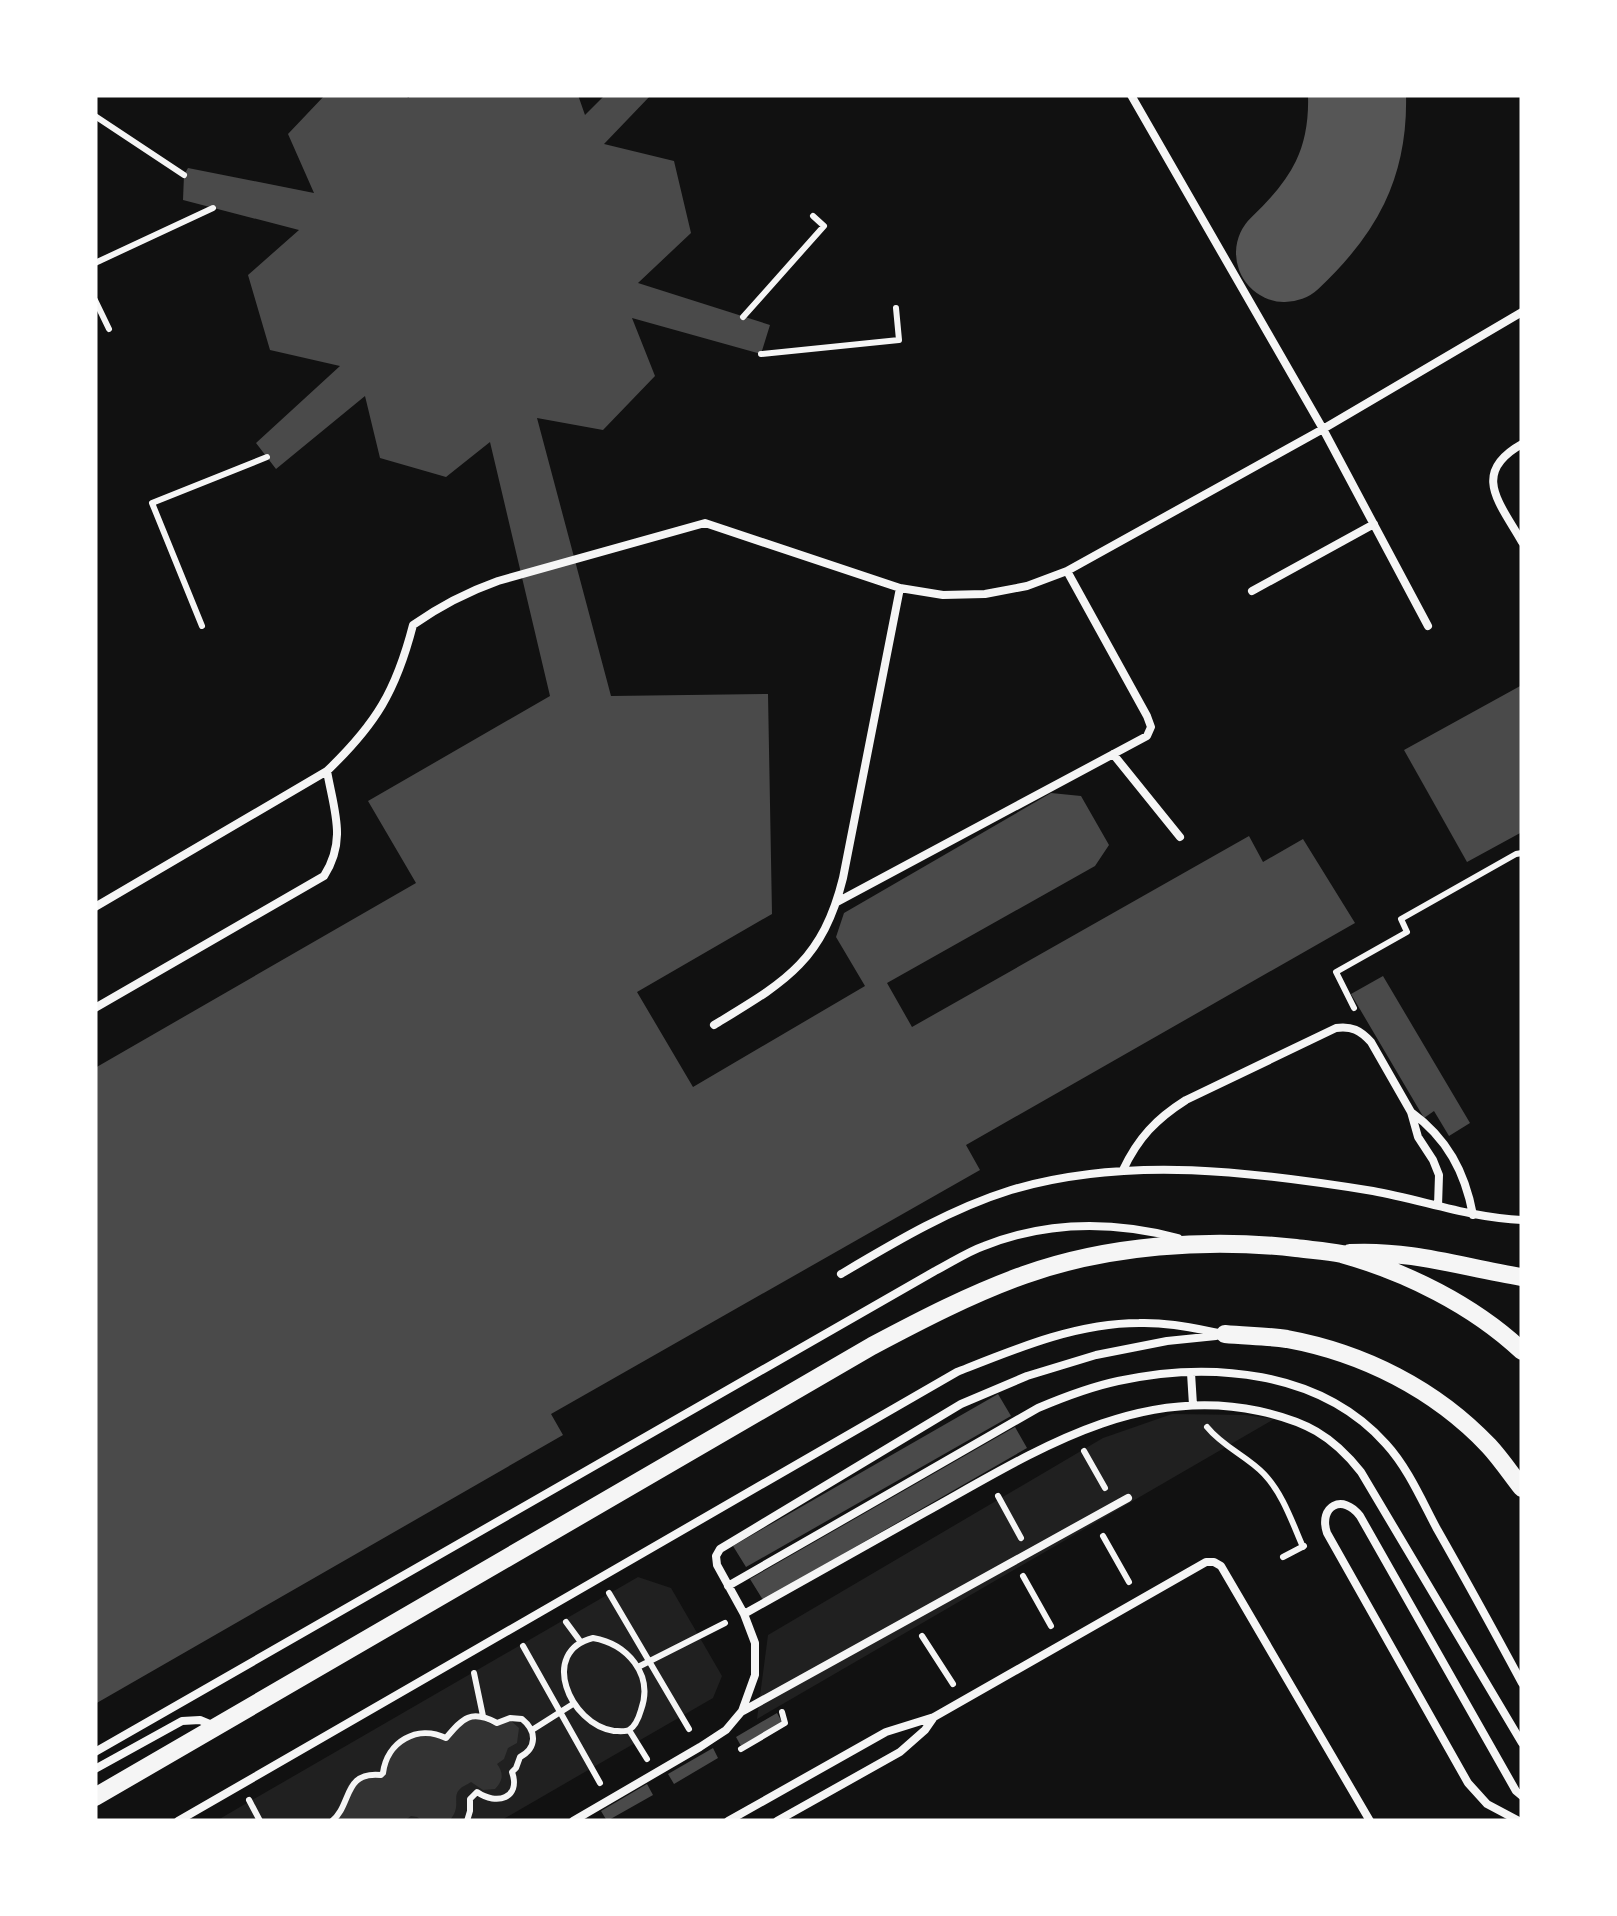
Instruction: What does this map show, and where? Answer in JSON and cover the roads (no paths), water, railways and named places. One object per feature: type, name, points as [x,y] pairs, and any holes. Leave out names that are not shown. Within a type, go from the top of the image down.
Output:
[{"type":"street","points":[[95,1797],[872,1346],[946,1307],[1026,1274],[1110,1252],[1197,1244],[1423,1256],[1522,1277]]},
{"type":"street","points":[[1339,1254],[1400,1274],[1458,1304],[1522,1351]]},
{"type":"street","points":[[1225,1334],[1284,1338],[1341,1352],[1396,1375],[1446,1407],[1489,1446],[1522,1488]]},
{"type":"lane","points":[[1131,95],[1323,429],[1428,626]]},
{"type":"lane","points":[[95,907],[326,771],[358,741],[383,706],[402,667],[413,624],[468,592],[705,523],[900,588],[942,595],[985,594],[1028,586],[1067,571],[1323,429],[1522,312]]},
{"type":"lane","points":[[1522,444],[1506,453],[1496,465],[1492,485],[1522,542]]},
{"type":"lane","points":[[1252,590],[1374,524]]},
{"type":"lane","points":[[837,902],[1146,736],[1151,726],[1147,716],[1067,571]]},
{"type":"lane","points":[[714,1025],[775,988],[796,969],[828,926],[837,902],[900,588]]},
{"type":"lane","points":[[1113,754],[1180,837]]},
{"type":"lane","points":[[95,1008],[324,876],[339,841],[326,771]]},
{"type":"lane","points":[[1123,1170],[1148,1128],[1186,1100],[1336,1028],[1349,1027],[1362,1032],[1371,1042],[1411,1112],[1418,1136],[1434,1160],[1438,1206]]},
{"type":"lane","points":[[1411,1112],[1436,1133],[1454,1158],[1469,1194],[1472,1214]]},
{"type":"lane","points":[[841,1274],[906,1236],[1011,1190],[1066,1177],[1123,1170],[1299,1180],[1386,1194],[1496,1219],[1522,1220]]},
{"type":"lane","points":[[95,1752],[983,1246],[1036,1230],[1090,1225],[1144,1230],[1197,1244]]},
{"type":"lane","points":[[178,1821],[957,1372],[1025,1344],[1097,1326],[1140,1322],[1225,1334]]},
{"type":"lane","points":[[573,1821],[700,1747],[726,1730],[742,1711],[756,1675],[755,1643],[717,1564],[720,1549],[961,1404],[1027,1376],[1096,1355],[1225,1334]]},
{"type":"lane","points":[[1190,1372],[1192,1405]]},
{"type":"lane","points":[[728,1586],[1038,1408],[1075,1393],[1154,1374],[1249,1375],[1288,1382],[1326,1396],[1359,1418],[1388,1446],[1522,1683]]},
{"type":"lane","points":[[744,1614],[1074,1433],[1131,1413],[1192,1405],[1248,1409],[1298,1422],[1325,1436],[1349,1456],[1522,1743]]},
{"type":"lane","points":[[742,1711],[1128,1498]]},
{"type":"lane","points":[[1519,1821],[1487,1804],[1468,1782],[1327,1533],[1326,1513],[1334,1506],[1354,1508],[1522,1796]]},
{"type":"lane","points":[[728,1821],[886,1732],[934,1717],[1206,1562],[1214,1562],[1221,1566],[1370,1821]]},
{"type":"lane","points":[[777,1821],[900,1752],[934,1717]]},
{"type":"lane","points":[[95,1769],[182,1721],[200,1720],[216,1727]]}]
